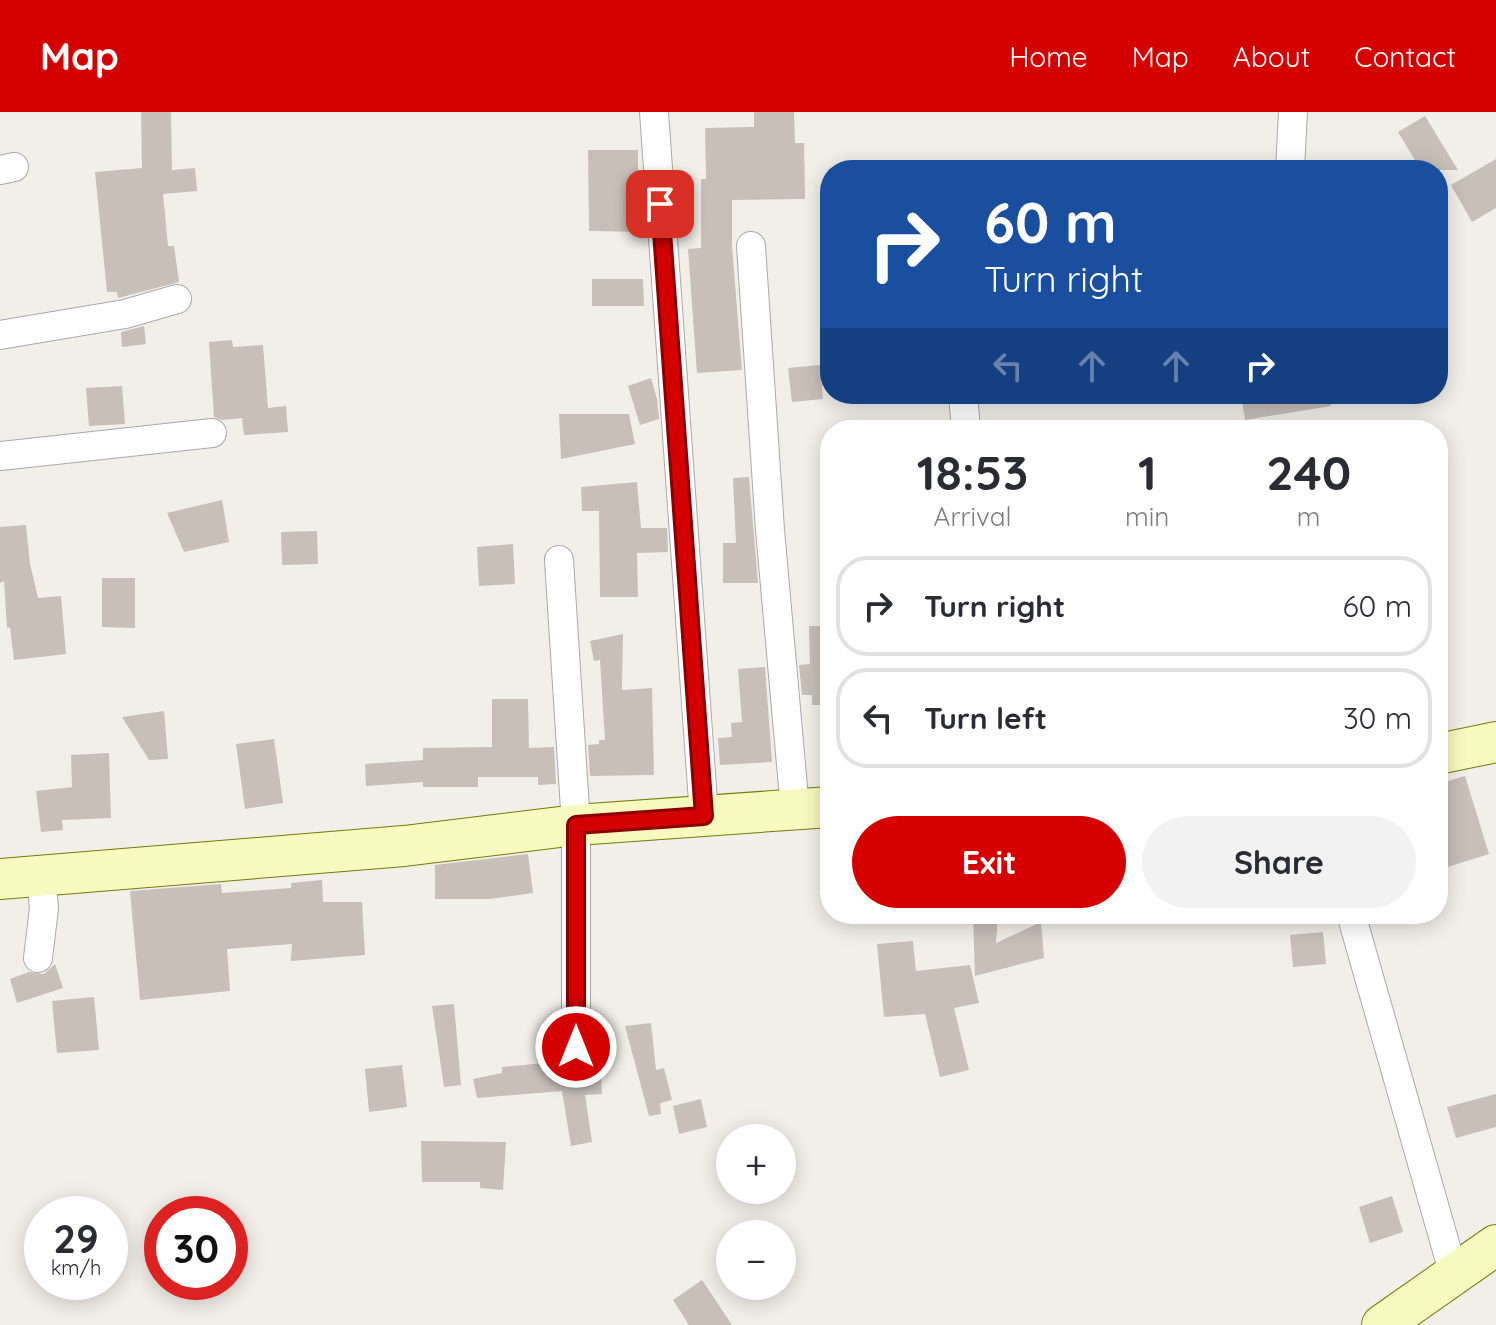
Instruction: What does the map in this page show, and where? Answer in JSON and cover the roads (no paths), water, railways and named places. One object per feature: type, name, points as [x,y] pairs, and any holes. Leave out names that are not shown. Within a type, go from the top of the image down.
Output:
[{"type":"main road","points":[[1448,752],[1496,742]]},
{"type":"main road","points":[[0,879],[404,846],[576,825],[813,808]]},
{"type":"main road","points":[[1382,1325],[1496,1245]]},
{"type":"street","points":[[654,112],[704,816]]},
{"type":"street","points":[[1291,160],[1293,112]]},
{"type":"street","points":[[751,246],[770,530],[813,808]]},
{"type":"street","points":[[0,335],[125,314],[177,299]]},
{"type":"street","points":[[0,456],[212,433]]},
{"type":"street","points":[[559,560],[576,825],[576,1047]]},
{"type":"street","points":[[38,958],[44,908],[41,876]]},
{"type":"street","points":[[1354,924],[1454,1275]]}]
